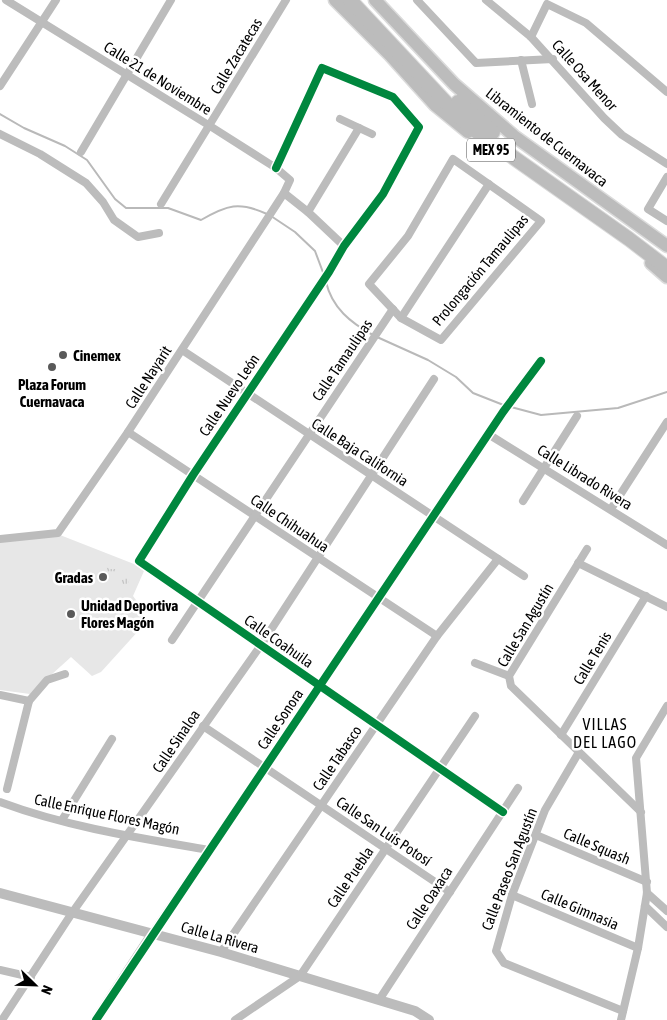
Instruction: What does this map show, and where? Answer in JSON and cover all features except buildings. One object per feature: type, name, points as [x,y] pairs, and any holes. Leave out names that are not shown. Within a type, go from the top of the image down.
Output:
[{"type":"highway","name":"MEX 95","points":[[350,0],[466,124],[667,268]]},
{"type":"highway","name":"MEX 95","points":[[360,0],[472,116],[567,188],[667,255]]},
{"type":"main road","name":"MEX 95","points":[[335,0],[390,55],[435,105],[462,128],[625,243],[667,277]]},
{"type":"main road","name":"Libramiento de Cuernavaca","points":[[376,0],[454,84],[514,136],[667,246]]},
{"type":"street","name":"Calle 21 de Noviembre","points":[[6,0],[276,168],[286,175],[290,185]]},
{"type":"street","points":[[0,86],[56,0]]},
{"type":"street","points":[[81,152],[171,0]]},
{"type":"street","name":"Calle Zacatecas","points":[[161,204],[286,0]]},
{"type":"street","points":[[417,0],[476,63],[552,59]]},
{"type":"street","name":"Calle Osa Menor","points":[[486,0],[532,37],[604,118],[622,135],[667,164]]},
{"type":"street","points":[[532,37],[548,4],[586,23],[667,92]]},
{"type":"street","points":[[521,60],[532,104]]},
{"type":"street","name":"Calle Nuevo León","points":[[139,561],[192,475],[329,272],[344,246],[383,194],[420,127],[393,97],[322,68],[276,168]]},
{"type":"street","points":[[340,119],[372,134]]},
{"type":"street","points":[[308,212],[359,128]]},
{"type":"street","points":[[0,134],[40,154],[86,183],[114,220],[138,236],[159,233]]},
{"type":"street","name":"Prolongación Tamaulipas","points":[[393,310],[369,284],[408,236],[453,159],[489,184],[541,221],[440,340],[401,318],[489,184]]},
{"type":"street","points":[[667,177],[648,209],[667,221]]},
{"type":"street","name":"Calle Nayarit","points":[[0,540],[58,533],[128,432],[290,185]]},
{"type":"street","points":[[284,193],[308,212],[344,246]]},
{"type":"street","points":[[393,310],[401,318]]},
{"type":"street","name":"Calle Tamaulipas","points":[[172,640],[393,310]]},
{"type":"street","name":"Calle Baja California","points":[[182,350],[524,576]]},
{"type":"street","name":"Calle Sonora","points":[[96,1020],[488,434],[541,361]]},
{"type":"street","name":"Calle Sinaloa","points":[[2,1020],[72,913],[261,645],[434,379]]},
{"type":"street","points":[[522,501],[577,416]]},
{"type":"street","points":[[611,509],[667,422]]},
{"type":"street","name":"Calle Chihuahua","points":[[128,432],[437,636]]},
{"type":"street","name":"Calle Librado Rivera","points":[[488,434],[667,545]]},
{"type":"street","name":"Calle San Agustín","points":[[587,549],[509,676],[510,686],[642,812]]},
{"type":"street","name":"Calle Tabasco","points":[[221,952],[437,636],[498,559]]},
{"type":"street","name":"Calle Coahuila","points":[[139,561],[503,812]]},
{"type":"street","points":[[578,563],[667,607]]},
{"type":"street","name":"Calle Tenis","points":[[561,735],[646,596]]},
{"type":"street","points":[[475,663],[509,676]]},
{"type":"street","points":[[7,789],[29,701],[46,680],[65,674]]},
{"type":"street","points":[[0,695],[29,701]]},
{"type":"street","points":[[621,1020],[638,948],[647,882],[636,754],[667,706]]},
{"type":"street","name":"Calle Puebla","points":[[300,976],[475,716]]},
{"type":"street","name":"Calle San Luis Potosí","points":[[203,726],[450,892]]},
{"type":"street","points":[[62,820],[112,739]]},
{"type":"street","name":"Calle Paseo San Agustín","points":[[579,752],[546,810],[512,895],[496,951],[504,963],[623,1011]]},
{"type":"street","name":"Calle Oaxaca","points":[[379,1000],[518,788]]},
{"type":"street","name":"Calle Enrique Flores Magón","points":[[0,802],[128,836],[209,850]]},
{"type":"street","name":"Calle Squash","points":[[536,836],[647,882]]},
{"type":"street","points":[[646,893],[667,912]]},
{"type":"street","name":"Calle La Rivera","points":[[0,894],[221,952],[415,1011],[429,1020]]},
{"type":"street","name":"Calle Gimnasia","points":[[512,895],[638,948]]},
{"type":"street","points":[[645,906],[667,927]]},
{"type":"street","points":[[0,970],[31,978]]},
{"type":"street","points":[[236,1020],[300,976]]},
{"type":"green space","name":"Unidad Deportiva Flores Magón","points":[[60,535],[134,564],[144,571],[133,596],[144,611],[141,617],[143,623],[140,629],[101,672],[92,676],[71,657],[30,694],[0,690],[0,541]]},
{"type":"green space","points":[[70,550],[110,569],[133,569],[124,595],[111,586],[113,584],[95,567],[92,569]]},
{"type":"waterway","points":[[0,114],[24,128],[65,146],[87,160],[115,199],[126,208],[168,208],[201,220],[226,208],[241,206],[267,214]]},
{"type":"waterway","points":[[271,216],[295,232],[315,251],[324,275]]},
{"type":"waterway","points":[[326,282],[333,300],[344,314],[373,335]]},
{"type":"waterway","points":[[377,337],[428,360],[456,377],[473,393],[506,406]]},
{"type":"waterway","points":[[511,407],[541,415],[618,408],[667,392]]},
{"type":"cycle path","points":[[276,168],[322,68],[393,97],[419,127],[383,194],[344,246],[329,272],[193,475],[139,561],[503,812]]},
{"type":"cycle path","points":[[96,1020],[503,412],[541,361]]},
{"type":"place","name":"Cinemex","points":[[63,355]]},
{"type":"place","name":"Plaza Forum Cuernavaca","points":[[52,367]]},
{"type":"place","name":"Gradas","points":[[103,577]]},
{"type":"place","name":"Unidad Deportiva Flores Magón","points":[[71,614]]},
{"type":"district","name":"VILLAS DEL LAGO","points":[[605,733]]}]
